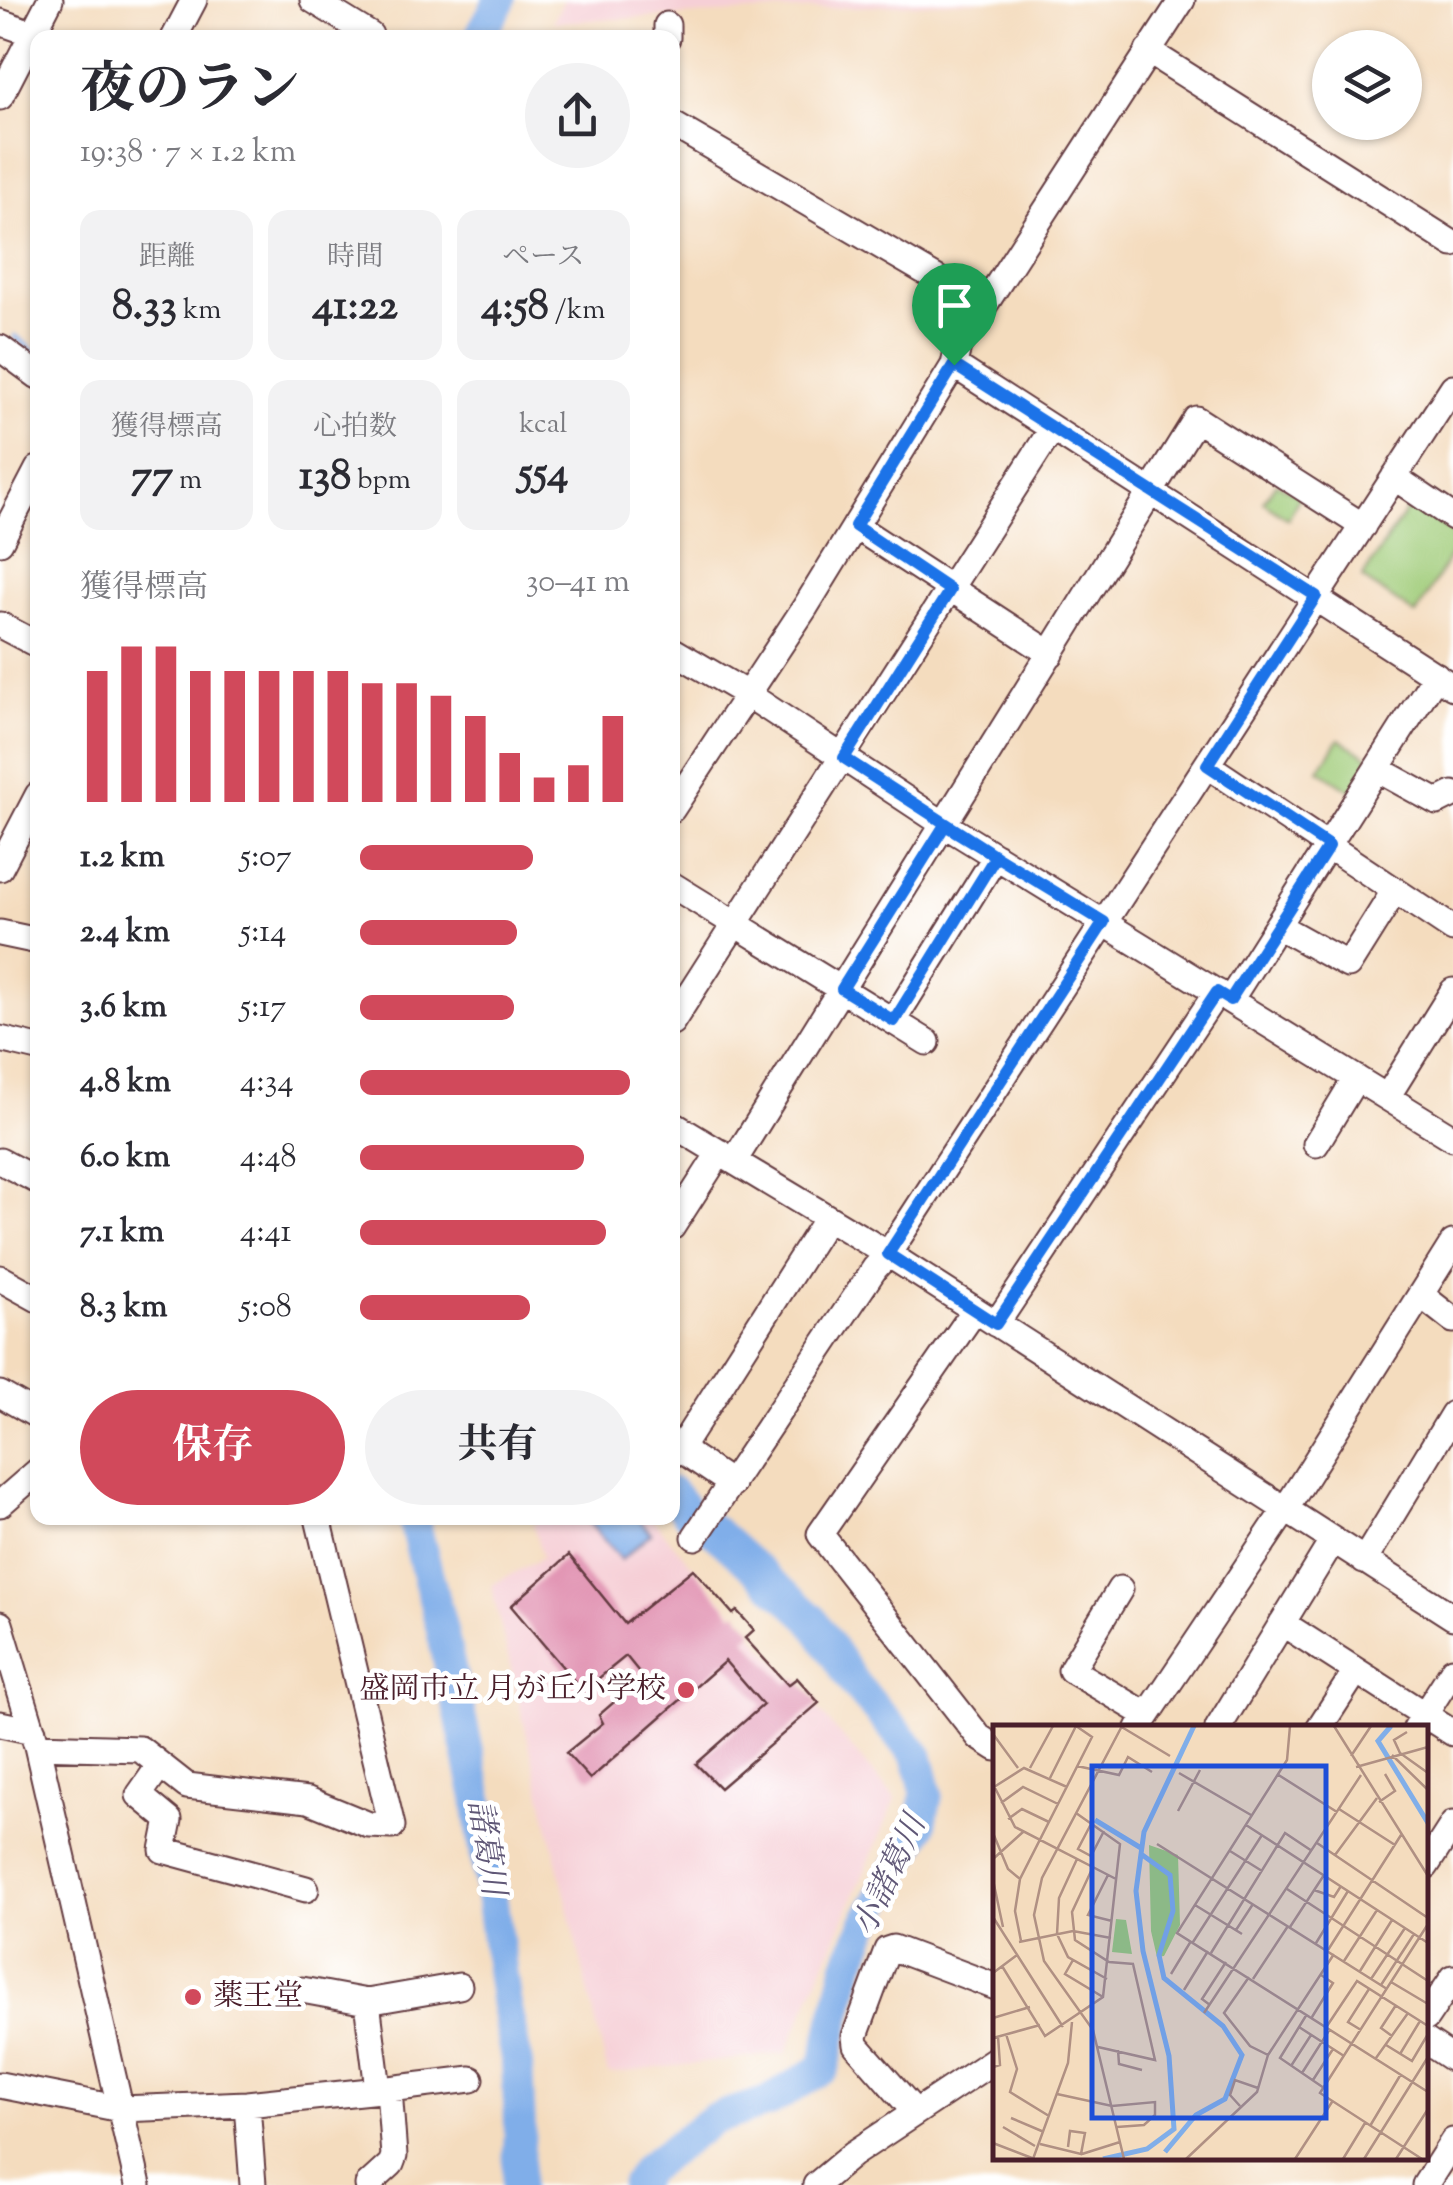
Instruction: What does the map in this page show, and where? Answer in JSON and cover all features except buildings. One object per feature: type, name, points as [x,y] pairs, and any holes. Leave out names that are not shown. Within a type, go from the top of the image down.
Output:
[{"type":"street","points":[[40,30],[50,0]]},
{"type":"street","points":[[178,30],[194,0]]},
{"type":"street","points":[[313,0],[362,30]]},
{"type":"street","points":[[680,796],[806,606],[954,365],[958,346],[1182,0]]},
{"type":"street","points":[[0,22],[30,33]]},
{"type":"street","points":[[0,97],[30,49]]},
{"type":"street","points":[[1148,51],[1453,244]]},
{"type":"street","points":[[680,129],[984,306]]},
{"type":"street","points":[[0,348],[30,370]]},
{"type":"street","points":[[954,365],[1444,681],[1377,769],[1278,926],[820,1534],[979,1737],[993,1746]]},
{"type":"street","points":[[701,1529],[888,1254],[1453,387]]},
{"type":"street","points":[[680,1217],[727,1156],[842,989],[1196,419],[1363,526]]},
{"type":"street","points":[[680,1010],[1052,429]]},
{"type":"street","points":[[1394,477],[1453,517]]},
{"type":"street","points":[[0,542],[30,485]]},
{"type":"street","points":[[855,526],[1051,654]]},
{"type":"street","points":[[0,626],[30,640]]},
{"type":"street","points":[[680,655],[747,694],[945,825],[1453,1138]]},
{"type":"street","points":[[1207,765],[1453,929]]},
{"type":"street","points":[[1377,769],[1436,802],[1453,794]]},
{"type":"street","points":[[0,868],[30,810]]},
{"type":"street","points":[[894,1021],[996,856]]},
{"type":"street","points":[[680,890],[928,1042]]},
{"type":"street","points":[[1278,926],[1348,965],[1395,890]]},
{"type":"street","points":[[0,932],[30,939]]},
{"type":"street","points":[[1387,1097],[1453,991]]},
{"type":"street","points":[[0,1039],[30,1046]]},
{"type":"street","points":[[1316,1144],[1356,1078]]},
{"type":"street","points":[[680,1129],[888,1254],[1453,1618]]},
{"type":"street","points":[[0,1161],[30,1177]]},
{"type":"street","points":[[732,1484],[680,1449],[828,1218]]},
{"type":"street","points":[[1120,1589],[1071,1670],[1143,1721],[1285,1510],[1453,1243]]},
{"type":"street","points":[[0,1278],[30,1295]]},
{"type":"street","points":[[1420,1295],[1453,1320]]},
{"type":"street","points":[[0,1394],[30,1411]]},
{"type":"street","points":[[1364,1560],[1453,1414]]},
{"type":"street","points":[[0,1504],[30,1478]]},
{"type":"street","points":[[0,1724],[35,1738],[140,1749],[187,1786],[308,1800],[370,1825],[392,1826],[320,1525]]},
{"type":"street","points":[[1220,1725],[1333,1540]]},
{"type":"street","points":[[1282,1623],[1356,1670],[1420,1721],[1453,1733]]},
{"type":"street","points":[[0,1624],[35,1738],[138,2185]]},
{"type":"street","points":[[1321,1725],[1356,1670]]},
{"type":"street","points":[[1420,1721],[1453,1670]]},
{"type":"street","points":[[160,1765],[139,1795],[169,1820],[163,1850],[306,1888]]},
{"type":"street","points":[[1428,1863],[1453,1824]]},
{"type":"street","points":[[915,2112],[856,2045],[855,2036],[887,1950],[893,1948],[993,1986]]},
{"type":"street","points":[[302,1990],[367,2002],[459,1986]]},
{"type":"street","points":[[367,2002],[394,2156],[391,2164],[368,2185]]},
{"type":"street","points":[[1428,2042],[1453,2059]]},
{"type":"street","points":[[816,2185],[854,2154],[993,2061]]},
{"type":"street","points":[[0,2085],[121,2109],[247,2104],[470,2079]]},
{"type":"street","points":[[247,2104],[253,2185]]},
{"type":"street","points":[[1425,2185],[1453,2141]]},
{"type":"shaded area","points":[[564,0],[994,0],[553,22]]},
{"type":"shaded area","points":[[533,1525],[657,1525],[896,1799],[786,2053],[608,2074],[491,1585],[542,1558]]},
{"type":"green space","points":[[1276,483],[1300,496],[1288,519],[1263,502]]},
{"type":"green space","points":[[1409,506],[1453,531],[1453,551],[1416,615],[1362,578]]},
{"type":"green space","points":[[1339,739],[1375,761],[1356,794],[1319,770]]},
{"type":"water","points":[[591,1525],[644,1525],[651,1533],[621,1560]]},
{"type":"waterway","name":"諸葛川","points":[[483,30],[500,0]]},
{"type":"waterway","points":[[15,336],[30,348]]},
{"type":"waterway","name":"小諸葛川","points":[[636,2185],[646,2169],[713,2119],[768,2102],[824,2068],[848,1967],[865,1926],[920,1828],[927,1794],[917,1755],[855,1685],[811,1618],[680,1503]]},
{"type":"waterway","name":"諸葛川","points":[[415,1525],[478,1798],[517,2065],[517,2185]]},
{"type":"place","name":"盛岡市立 月が丘小学校","points":[[686,1690]]},
{"type":"place","name":"薬王堂","points":[[193,1997]]},
{"type":"route","points":[[954,365],[855,526],[950,590],[844,758],[996,856],[894,1021],[842,989],[945,825],[1104,922],[888,1254],[996,1324],[1217,992],[1230,1000],[1329,846],[1207,765],[1316,596],[954,365]]}]
